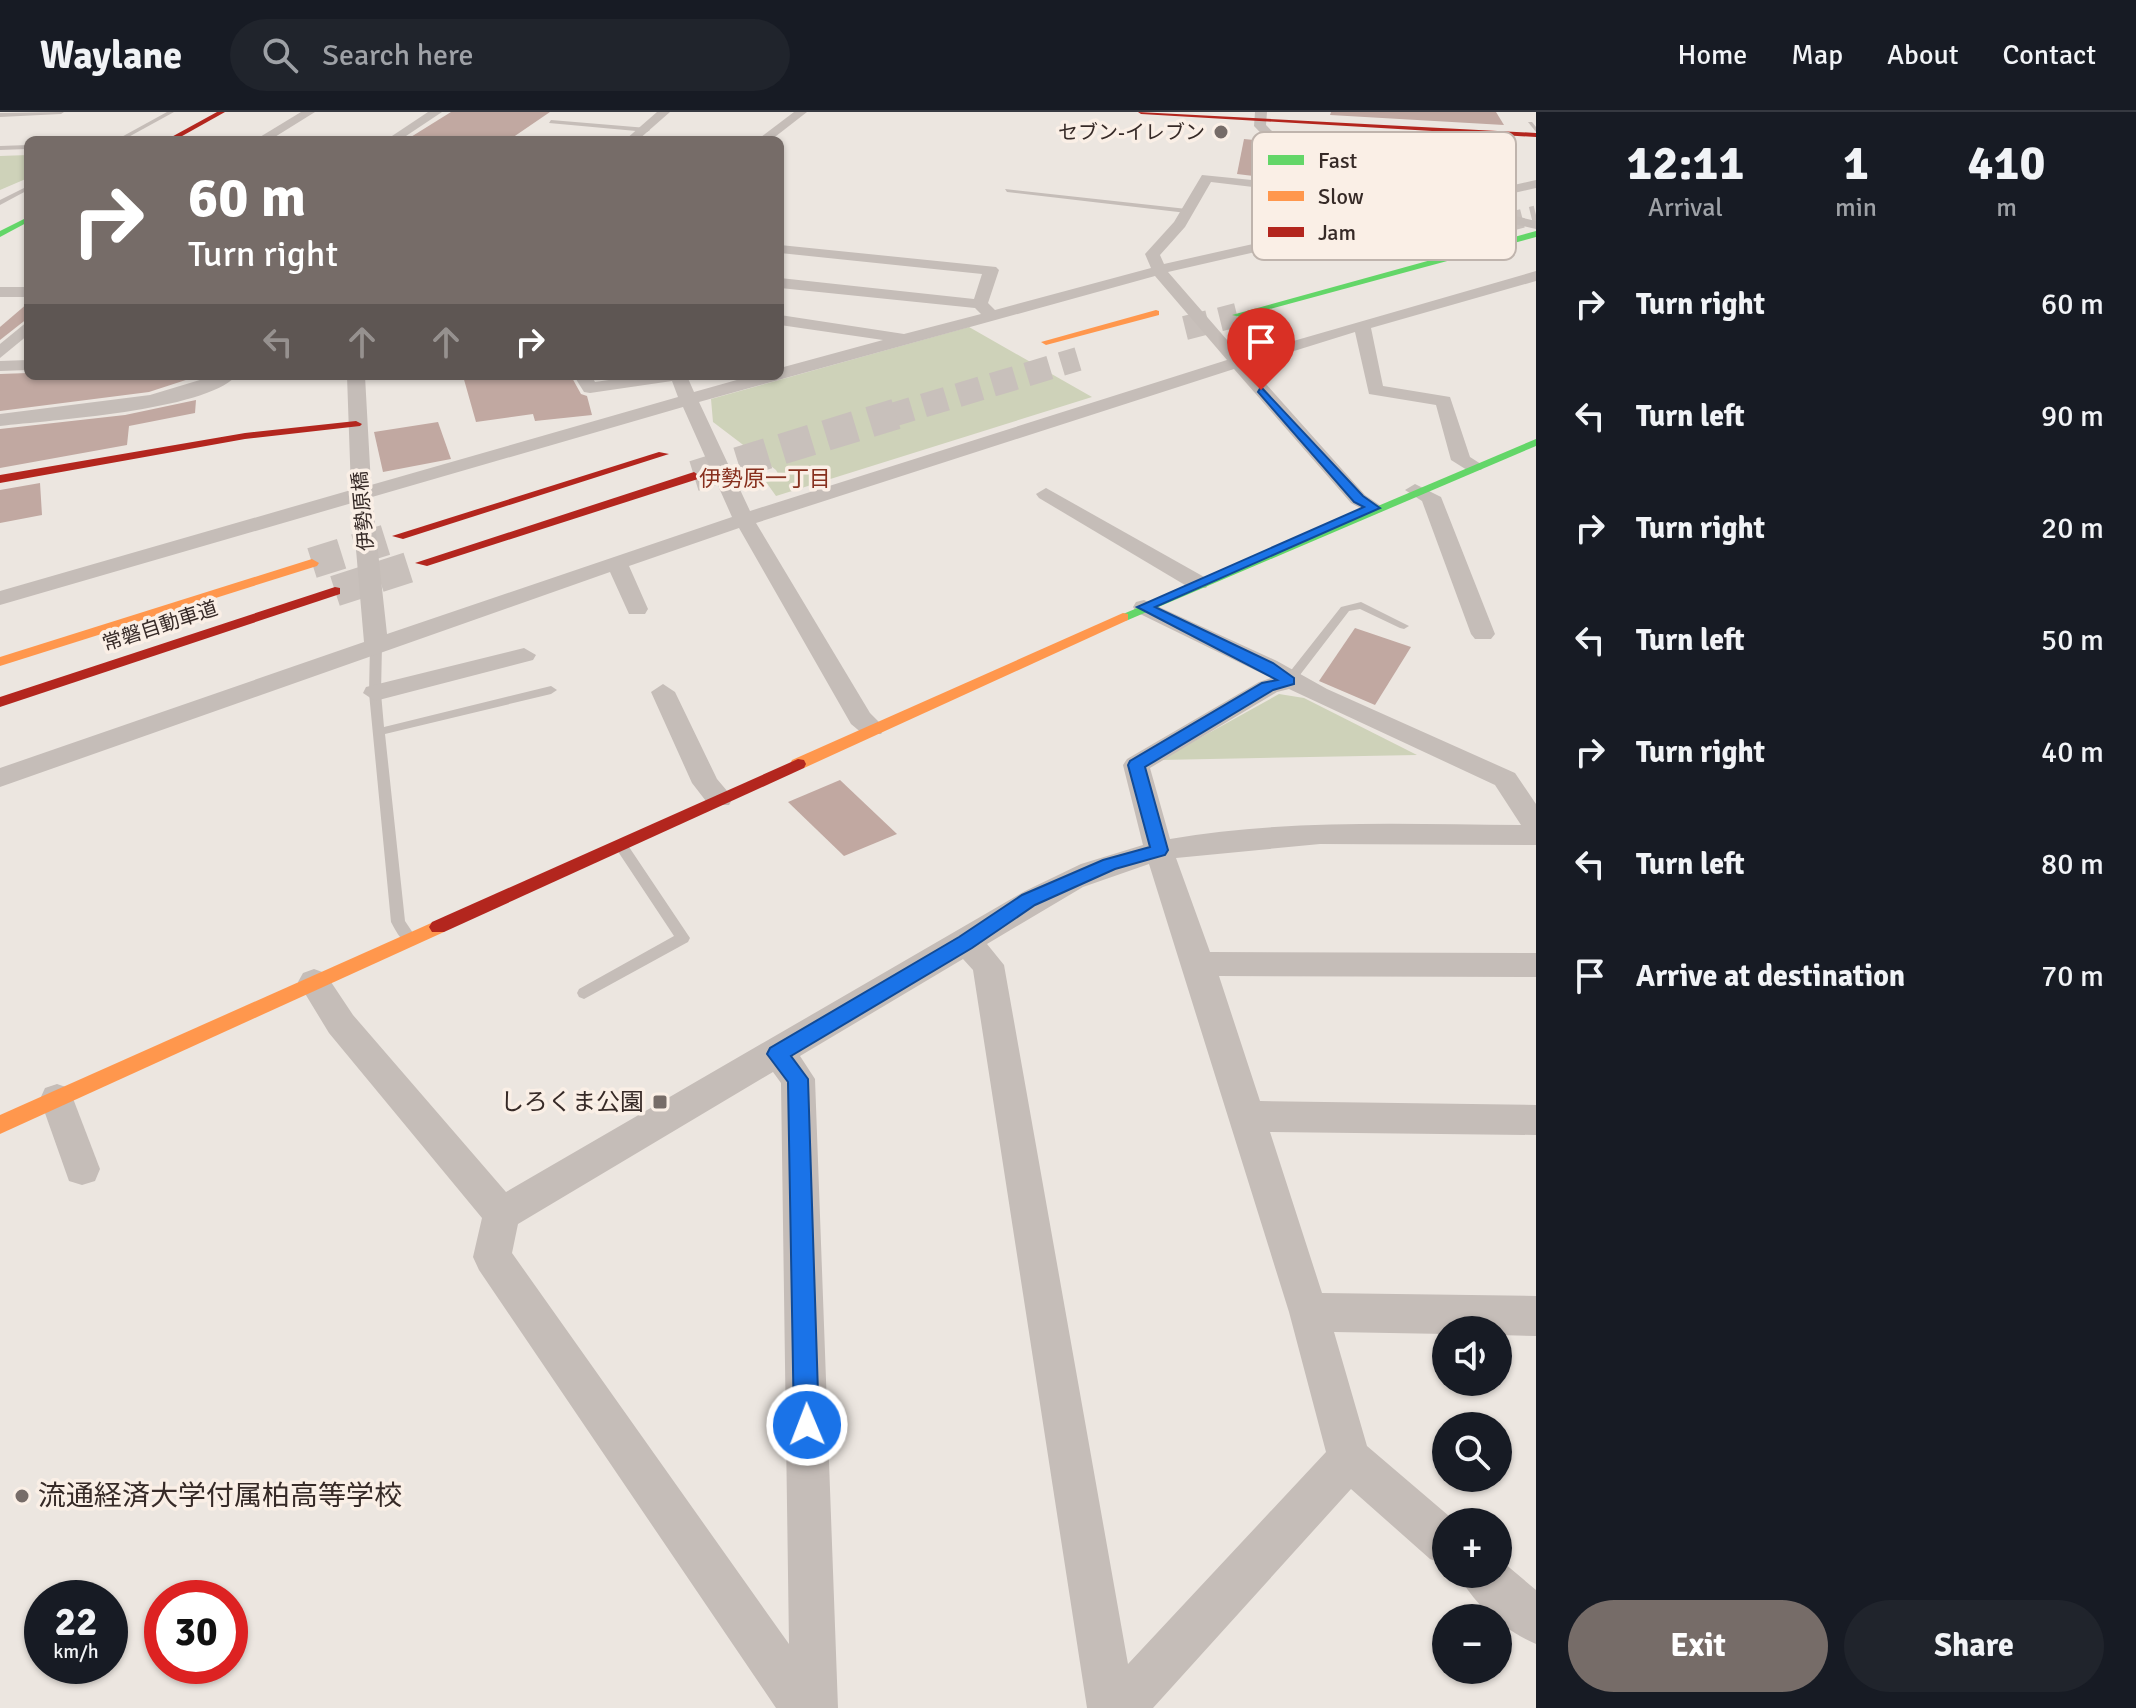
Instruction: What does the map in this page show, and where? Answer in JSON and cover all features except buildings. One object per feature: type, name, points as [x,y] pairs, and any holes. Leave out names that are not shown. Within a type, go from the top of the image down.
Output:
[{"type":"main road","points":[[177,136],[222,112]]},
{"type":"main road","points":[[1150,112],[1534,129]]},
{"type":"main road","points":[[0,234],[24,221]]},
{"type":"main road","points":[[1516,239],[1536,234]]},
{"type":"main road","points":[[1237,315],[1440,260]]},
{"type":"main road","points":[[1046,342],[1156,313]]},
{"type":"main road","points":[[0,479],[245,436],[356,424]]},
{"type":"main road","points":[[0,1125],[1144,607],[1415,490],[1536,442]]},
{"type":"main road","points":[[398,536],[667,453]]},
{"type":"main road","points":[[422,563],[694,476]]},
{"type":"main road","name":"常磐自動車道","points":[[0,662],[312,563]]},
{"type":"main road","name":"常磐自動車道","points":[[0,702],[335,591]]},
{"type":"street","points":[[268,136],[309,112]]},
{"type":"street","points":[[398,136],[436,112]]},
{"type":"street","points":[[637,136],[664,112]]},
{"type":"street","points":[[768,136],[801,112]]},
{"type":"street","points":[[1252,183],[1207,178],[1187,211],[1152,254],[1158,271],[1358,499],[1374,508]]},
{"type":"street","points":[[1516,188],[1536,184]]},
{"type":"street","points":[[1516,220],[1536,225]]},
{"type":"street","points":[[784,249],[991,270],[986,310]]},
{"type":"street","points":[[784,367],[902,339],[986,310],[1252,249]]},
{"type":"street","points":[[0,778],[743,518],[1103,401],[1536,276]]},
{"type":"street","points":[[784,284],[986,310]]},
{"type":"street","points":[[0,292],[24,292]]},
{"type":"street","points":[[784,321],[902,339]]},
{"type":"street","points":[[1356,326],[1365,331],[1375,390],[1444,401],[1461,460],[1474,466]]},
{"type":"street","points":[[0,353],[24,330]]},
{"type":"street","points":[[784,367],[870,332]]},
{"type":"street","points":[[0,366],[24,365]]},
{"type":"street","points":[[0,420],[116,406],[210,386],[220,380]]},
{"type":"street","name":"伊勢原橋","points":[[356,380],[361,493],[376,645]]},
{"type":"street","points":[[585,380],[590,388],[647,380]]},
{"type":"street","points":[[677,380],[743,518],[860,718],[872,728]]},
{"type":"street","points":[[0,598],[756,380]]},
{"type":"street","points":[[1415,490],[1431,497],[1483,634]]},
{"type":"street","points":[[1046,494],[1198,583]]},
{"type":"street","points":[[616,562],[637,609]]},
{"type":"street","points":[[1144,607],[1268,666],[1289,681],[1505,779],[1536,826]]},
{"type":"street","points":[[375,693],[524,655]]},
{"type":"street","points":[[1289,681],[1268,687],[1136,765],[1159,850],[1199,964],[1309,1312],[1349,1459],[1432,1531]]},
{"type":"street","points":[[663,692],[706,783],[719,798]]},
{"type":"street","points":[[805,1708],[492,1257],[502,1214],[966,942],[1029,900],[1109,865],[1159,850],[1260,837],[1536,835]]},
{"type":"street","points":[[966,942],[988,965],[1111,1708]]},
{"type":"street","points":[[1199,964],[1536,965]]},
{"type":"street","points":[[314,982],[341,1024],[502,1214]]},
{"type":"street","points":[[778,1054],[798,1079],[814,1708]]},
{"type":"street","points":[[57,1099],[82,1169]]},
{"type":"street","points":[[1247,1116],[1536,1120]]},
{"type":"street","points":[[1309,1312],[1536,1316]]},
{"type":"street","points":[[1120,1708],[1349,1459]]},
{"type":"street","points":[[1498,1588],[1536,1621]]},
{"type":"lane","points":[[0,115],[61,112]]},
{"type":"lane","points":[[126,136],[171,112]]},
{"type":"lane","points":[[551,122],[647,130]]},
{"type":"lane","points":[[0,148],[24,147]]},
{"type":"lane","points":[[0,203],[24,190]]},
{"type":"lane","points":[[1007,190],[1187,211]]},
{"type":"lane","points":[[1289,681],[1345,609],[1361,605],[1404,626]]},
{"type":"lane","points":[[376,645],[375,693],[398,922],[410,939]]},
{"type":"lane","points":[[379,732],[551,690]]},
{"type":"lane","points":[[584,993],[683,938],[619,843]]},
{"type":"green space","points":[[24,155],[24,180],[0,190],[0,156]]},
{"type":"green space","points":[[969,327],[1092,397],[776,496],[766,482],[781,479],[776,470],[713,422],[711,399]]},
{"type":"green space","points":[[1279,694],[1304,698],[1417,755],[1160,760]]},
{"type":"tunnel","points":[[1516,220],[1536,215]]},
{"type":"tunnel","points":[[1185,328],[1237,315]]},
{"type":"tunnel","points":[[889,416],[1078,359]]},
{"type":"tunnel","points":[[694,476],[896,414]]},
{"type":"tunnel","points":[[312,563],[398,536]]},
{"type":"tunnel","points":[[335,591],[422,563]]},
{"type":"traffic: fast","points":[[0,234],[24,221]]},
{"type":"traffic: fast","points":[[1516,239],[1536,234]]},
{"type":"traffic: fast","points":[[1237,315],[1440,260]]},
{"type":"traffic: fast","points":[[1123,617],[1536,442]]},
{"type":"traffic: slow","points":[[1046,342],[1156,313]]},
{"type":"traffic: slow","points":[[0,662],[312,563]]},
{"type":"traffic: slow","points":[[798,764],[1123,617]]},
{"type":"traffic: slow","points":[[0,1125],[438,927]]},
{"type":"traffic: jam","points":[[177,136],[222,112]]},
{"type":"traffic: jam","points":[[1141,112],[1484,132]]},
{"type":"traffic: jam","points":[[1516,134],[1536,135]]},
{"type":"traffic: jam","points":[[0,479],[245,436],[356,424]]},
{"type":"traffic: jam","points":[[398,536],[663,454]]},
{"type":"traffic: jam","points":[[422,563],[694,476]]},
{"type":"traffic: jam","points":[[0,702],[335,591]]},
{"type":"traffic: jam","points":[[438,927],[798,764]]},
{"type":"place","name":"セブン-イレブン","points":[[1221,132]]},
{"type":"place","name":"しろくま公園","points":[[660,1102]]},
{"type":"place","name":"流通経済大学付属柏高等学校","points":[[22,1496]]},
{"type":"district","name":"伊勢原一丁目","points":[[765,478]]},
{"type":"route","points":[[807,1425],[798,1079],[778,1054],[966,942],[1029,900],[1109,865],[1159,850],[1136,765],[1268,687],[1289,681],[1268,666],[1159,617],[1144,607],[1374,508],[1358,499],[1261,390]]}]
